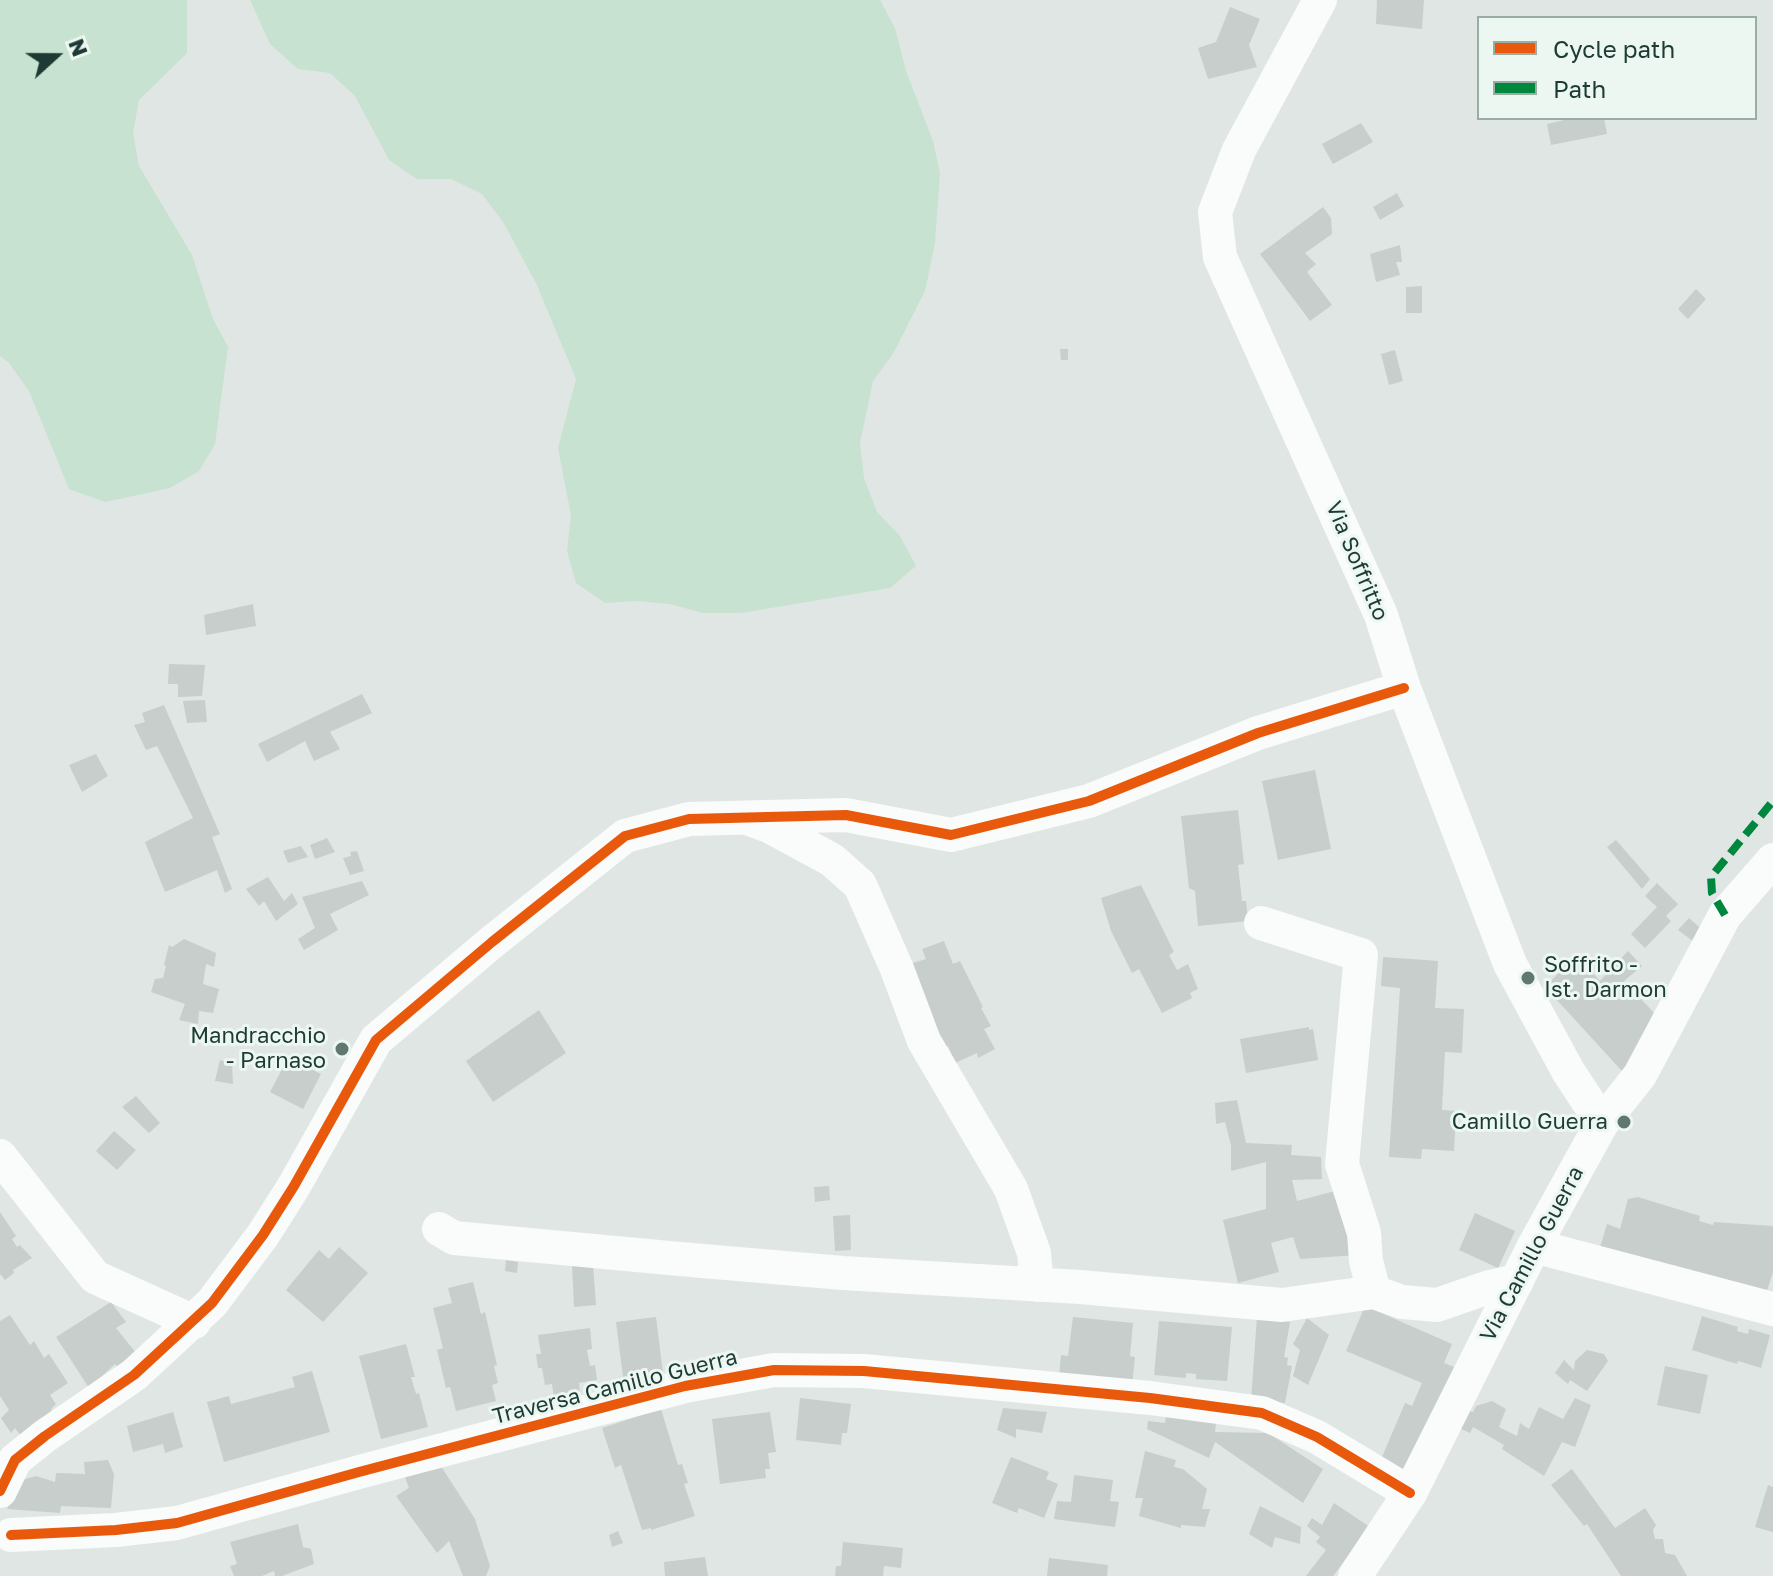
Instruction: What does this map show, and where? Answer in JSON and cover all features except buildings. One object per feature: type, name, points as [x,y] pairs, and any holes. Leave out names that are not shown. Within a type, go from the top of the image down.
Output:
[{"type":"street","name":"Via Soffritto","points":[[1320,0],[1239,150],[1215,212],[1220,257],[1381,615],[1404,688],[1510,964],[1568,1071],[1602,1123]]},
{"type":"street","points":[[0,1491],[15,1460],[134,1375],[212,1303],[263,1235],[294,1186],[376,1040],[625,836],[689,819],[846,815],[951,835],[1089,801],[1258,733],[1404,688]]},
{"type":"street","points":[[743,817],[769,826],[832,860],[860,885],[924,1041],[1011,1189],[1034,1253],[1037,1285]]},
{"type":"street","name":"Via Camillo Guerra","points":[[1355,1576],[1410,1493],[1534,1246],[1602,1123],[1640,1075],[1725,915],[1773,860]]},
{"type":"street","points":[[1261,923],[1361,955],[1342,1164],[1364,1233],[1366,1261],[1374,1292]]},
{"type":"street","points":[[0,1156],[95,1277],[194,1322]]},
{"type":"street","points":[[439,1229],[454,1238],[695,1260],[1282,1305],[1374,1292],[1402,1302],[1437,1305],[1517,1281]]},
{"type":"street","points":[[1534,1246],[1773,1309]]},
{"type":"street","name":"Traversa Camillo Guerra","points":[[11,1535],[116,1530],[177,1523],[670,1390],[774,1370],[864,1371],[1150,1398],[1262,1413],[1317,1437],[1410,1493]]},
{"type":"green space","points":[[0,0],[187,0],[187,53],[139,100],[133,133],[139,166],[192,255],[213,319],[228,347],[215,444],[199,471],[170,488],[105,502],[69,489],[29,391],[9,363],[0,356]]},
{"type":"green space","points":[[250,0],[880,0],[895,28],[906,71],[933,141],[940,173],[935,243],[925,291],[893,354],[873,381],[860,443],[864,478],[877,512],[900,536],[916,566],[890,588],[741,613],[703,613],[670,604],[638,601],[605,603],[576,583],[567,551],[571,515],[558,448],[576,379],[536,283],[503,222],[482,194],[451,179],[417,179],[389,160],[355,96],[330,73],[298,69],[270,44]]},
{"type":"marked path","points":[[1725,915],[1712,893],[1711,877],[1773,801]]},
{"type":"cycle path","points":[[0,1491],[15,1460],[134,1375],[212,1303],[263,1235],[294,1186],[376,1040],[625,836],[689,819],[846,815],[951,835],[1089,801],[1258,733],[1404,688]]},
{"type":"cycle path","points":[[11,1535],[116,1530],[177,1523],[685,1386],[774,1370],[864,1371],[1150,1398],[1262,1413],[1317,1437],[1410,1493]]},
{"type":"place","name":"Soffrito - Ist. Darmon","points":[[1528,978]]},
{"type":"place","name":"Mandracchio - Parnaso","points":[[342,1049]]},
{"type":"place","name":"Camillo Guerra","points":[[1624,1122]]}]
